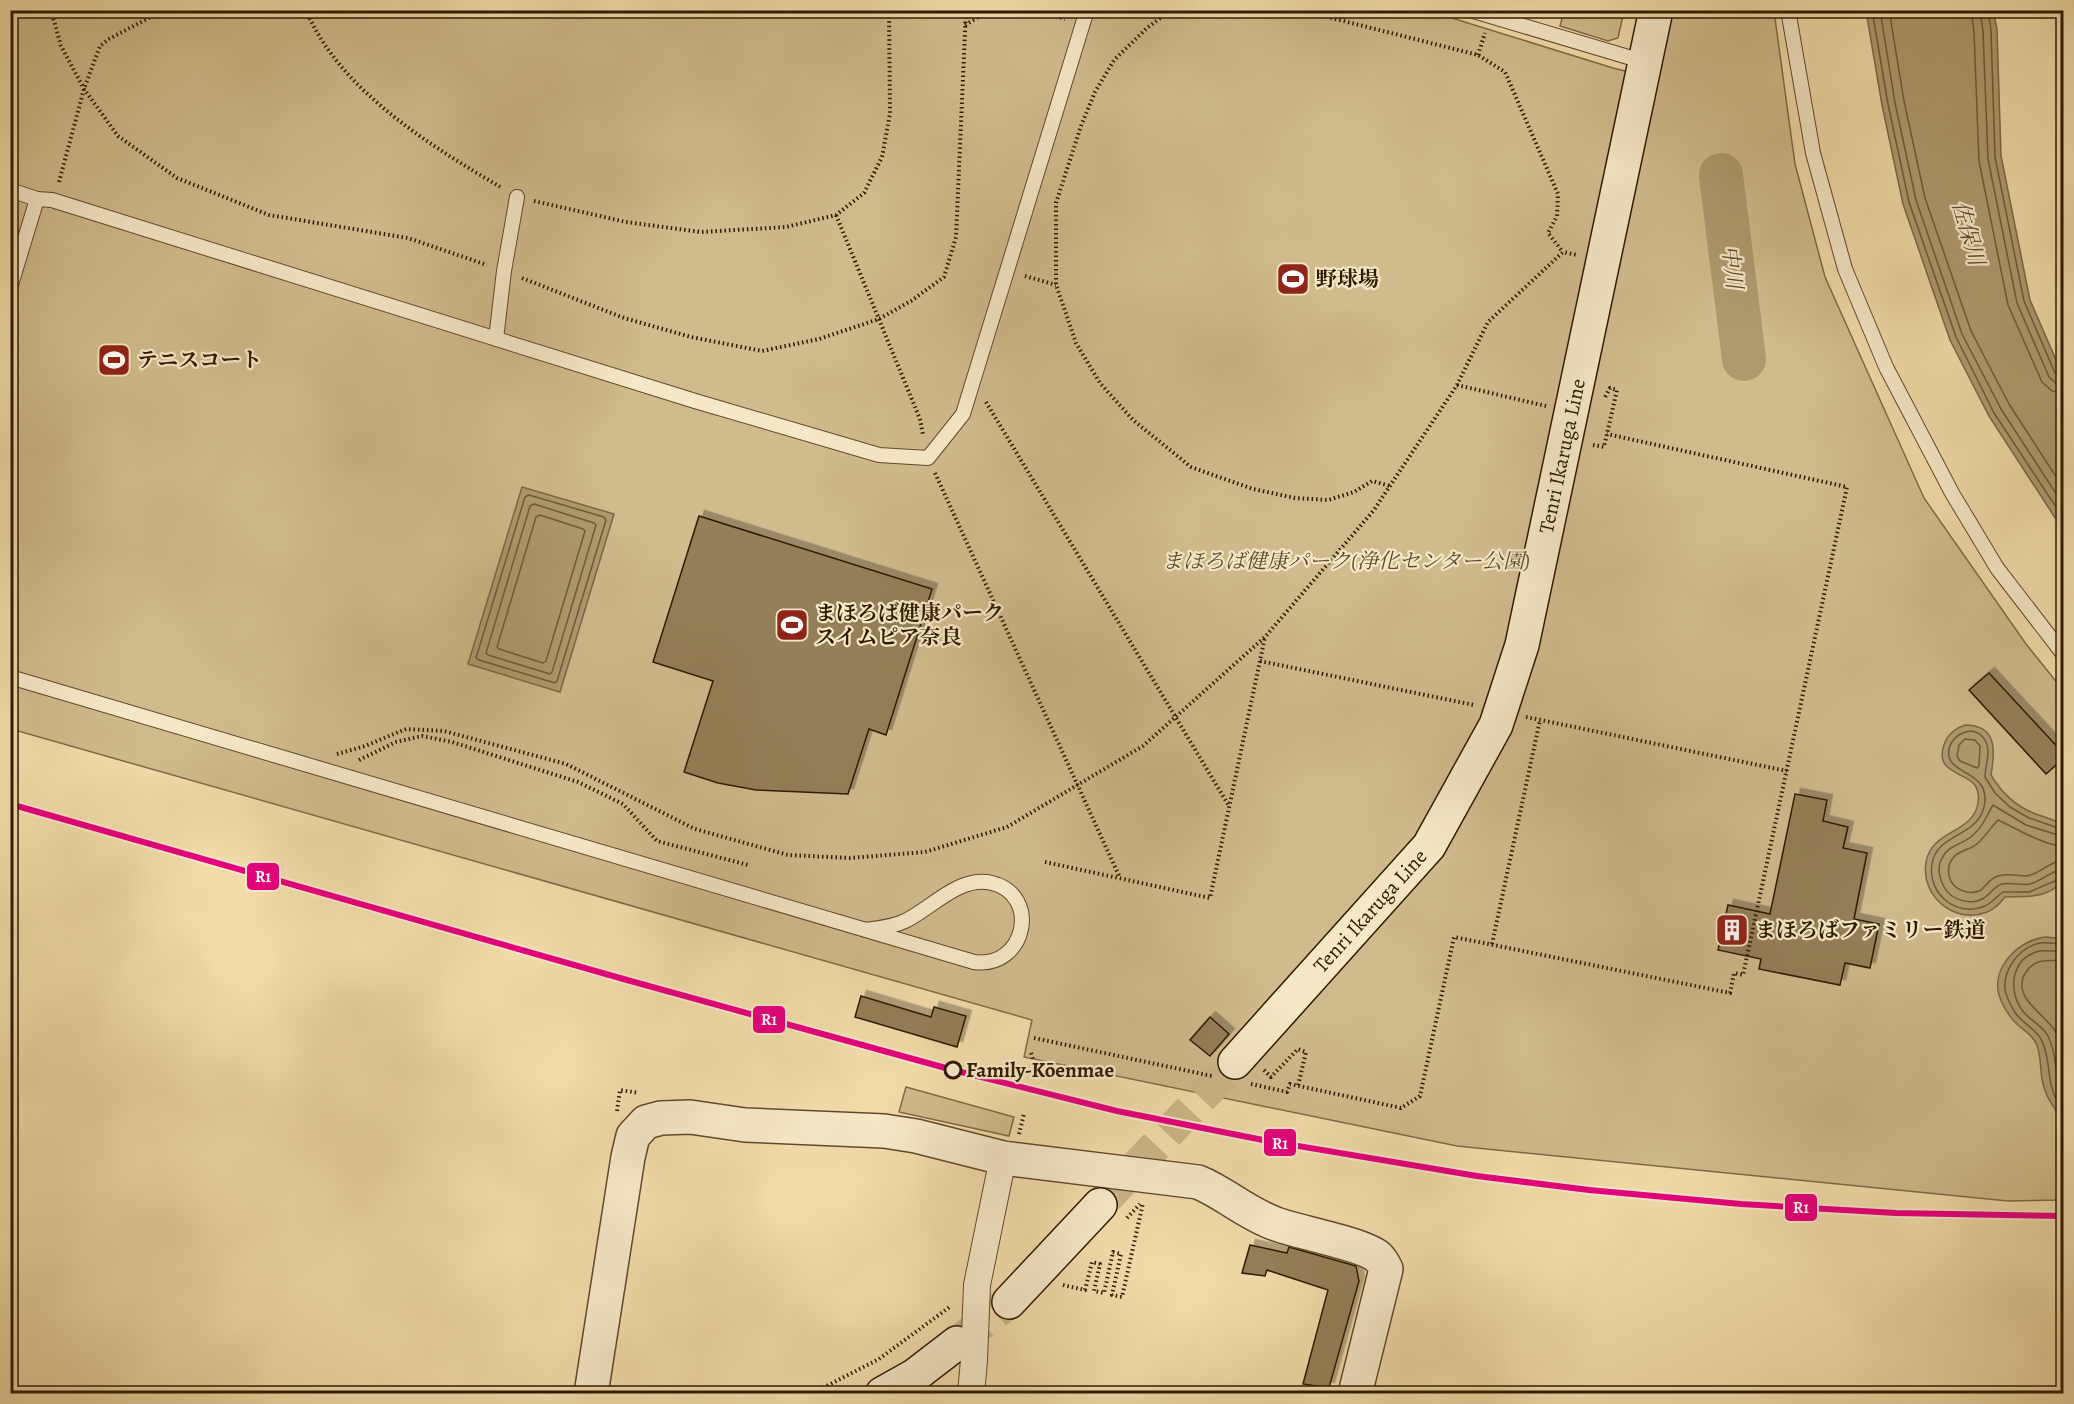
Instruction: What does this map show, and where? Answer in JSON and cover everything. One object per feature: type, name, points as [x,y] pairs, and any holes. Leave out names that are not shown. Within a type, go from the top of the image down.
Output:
[{"type":"main road","name":"Tenri Ikaruga Line","points":[[1240,1073],[1429,846],[1496,725],[1522,645],[1656,10]]},
{"type":"main road","points":[[591,1394],[633,1136],[646,1122],[661,1118],[690,1117],[745,1125],[884,1131],[916,1136],[1003,1158],[1197,1182],[1216,1189],[1242,1208],[1274,1224],[1350,1245],[1377,1256],[1386,1269],[1355,1394]]},
{"type":"main road","points":[[1009,1302],[1100,1205]]},
{"type":"main road","points":[[882,1394],[914,1376],[957,1343]]},
{"type":"street","points":[[971,1394],[977,1285],[1003,1158]]},
{"type":"lane","points":[[1470,10],[1645,62]]},
{"type":"lane","points":[[1788,10],[1813,153],[1845,269],[1882,356],[1952,493],[1997,568],[2064,655]]},
{"type":"lane","points":[[10,190],[37,199],[52,200],[695,401],[879,455],[928,458],[963,414],[1084,17]]},
{"type":"lane","points":[[496,339],[504,271],[517,197]]},
{"type":"lane","points":[[10,288],[37,199]]},
{"type":"lane","points":[[10,677],[865,930],[981,963],[1005,956],[1013,948],[1018,939],[1022,921],[1018,904],[1013,896],[995,883],[984,881],[972,882],[960,887],[904,922],[889,927],[865,930]]},
{"type":"path","points":[[51,10],[61,46],[84,89],[118,136],[177,178],[268,215],[408,238],[504,271],[624,318],[691,337],[762,351],[819,339],[879,319],[911,301],[944,277],[956,237],[966,10]]},
{"type":"path","points":[[52,200],[59,183],[84,89],[100,46],[164,10]]},
{"type":"path","points":[[306,10],[315,31],[341,67],[396,119],[461,164],[517,197],[626,222],[701,232],[786,227],[836,215],[864,193],[882,157],[890,114],[889,10]]},
{"type":"path","points":[[965,25],[990,10]]},
{"type":"path","points":[[1039,10],[1084,17]]},
{"type":"path","points":[[1171,10],[1147,28],[1114,60],[1095,92],[1081,126],[1056,203],[1056,285],[1076,344],[1100,383],[1132,420],[1191,467],[1253,489],[1295,498],[1328,500],[1354,492],[1372,481],[1390,486]]},
{"type":"path","points":[[1300,10],[1478,55],[1505,72],[1558,194],[1557,216],[1548,232],[1563,252],[1582,256]]},
{"type":"path","points":[[836,215],[920,418],[928,458],[1120,878]]},
{"type":"path","points":[[327,754],[336,755],[365,746],[406,729],[444,731],[566,764],[695,829],[788,855],[850,858],[926,852],[1007,827],[1143,746],[1265,637],[1374,510],[1457,385],[1488,322],[1563,252]]},
{"type":"path","points":[[1007,270],[1056,285]]},
{"type":"path","points":[[973,381],[1229,806]]},
{"type":"path","points":[[1457,385],[1551,407]]},
{"type":"path","points":[[1604,447],[1617,390]]},
{"type":"path","points":[[1240,1073],[1287,1092],[1290,1084],[1401,1108],[1420,1095],[1454,937],[1730,993],[1734,973],[1743,975],[1847,487],[1607,434]]},
{"type":"path","points":[[1045,862],[1210,898],[1265,637]]},
{"type":"path","points":[[1260,661],[1484,707]]},
{"type":"path","points":[[1516,715],[1787,771]]},
{"type":"path","points":[[1492,945],[1540,720]]},
{"type":"path","points":[[317,768],[359,760],[396,742],[422,736],[452,742],[578,782],[623,804],[657,841],[748,866]]},
{"type":"path","points":[[1034,1038],[1271,1077],[1298,1049],[1306,1052],[1298,1086]]},
{"type":"path","points":[[1031,1053],[1035,1065],[1033,1077]]},
{"type":"path","points":[[1062,1285],[1085,1290],[1092,1262],[1100,1264],[1094,1291],[1104,1293],[1113,1252],[1121,1254],[1112,1295],[1122,1297],[1144,1196]]},
{"type":"path","points":[[811,1394],[879,1359],[977,1285]]},
{"type":"green space","name":"まほろば健康パーク(浄化センター公園)","points":[[1426,10],[1613,68],[1653,78],[1667,11],[1774,11],[1795,164],[1825,277],[1924,498],[2026,644],[2063,690],[2063,1200],[2008,1201],[1457,1146],[1024,1057],[1032,1020],[11,729],[10,11]]},
{"type":"green space","points":[[1564,11],[1624,11],[1618,38],[1608,41],[1560,26]]},
{"type":"green space","points":[[906,1087],[1014,1117],[1009,1136],[899,1112]]},
{"type":"water","name":"佐保川","points":[[1866,11],[1993,11],[1997,29],[2001,156],[2030,300],[2063,376],[2063,530],[1989,416],[1950,340],[1903,204],[1882,105]]},
{"type":"water","points":[[522,487],[614,514],[560,692],[468,664]]},
{"type":"water","points":[[1965,725],[1976,726],[1989,735],[1993,749],[1991,775],[1999,787],[2026,810],[2063,825],[2064,880],[2043,894],[2005,897],[1987,912],[1975,915],[1952,911],[1942,905],[1928,886],[1926,874],[1926,862],[1930,851],[1936,843],[1969,821],[1978,803],[1975,785],[1951,770],[1943,760],[1942,752],[1945,742],[1953,731]]},
{"type":"water","points":[[2046,937],[2063,939],[2063,1119],[2045,1091],[2036,1043],[2008,1014],[1999,995],[1998,985],[1999,974],[2010,956],[2027,943]]},
{"type":"building","name":"まほろば健康パーク スイムピア奈良","points":[[699,516],[932,589],[886,735],[869,729],[848,794],[756,790],[718,783],[684,772],[713,681],[653,662]]},
{"type":"building","points":[[1989,673],[2064,754],[2064,758],[2046,774],[1969,690]]},
{"type":"building","points":[[1795,794],[1827,800],[1823,821],[1848,827],[1843,848],[1867,853],[1854,919],[1879,924],[1870,968],[1845,963],[1840,985],[1759,969],[1761,959],[1718,950],[1728,905],[1770,914]]},
{"type":"building","points":[[861,996],[931,1017],[934,1007],[966,1016],[957,1047],[855,1017]]},
{"type":"building","points":[[1210,1017],[1229,1034],[1210,1056],[1190,1040]]},
{"type":"building","points":[[1250,1245],[1287,1253],[1289,1247],[1356,1266],[1359,1281],[1329,1388],[1303,1384],[1328,1290],[1267,1270],[1265,1276],[1242,1273]]},
{"type":"waterway","name":"中川","points":[[1721,175],[1744,359]]},
{"type":"tunnel","points":[[1100,1205],[1235,1062]]},
{"type":"tunnel","points":[[957,1343],[1009,1302]]},
{"type":"transit line","name":"R1","points":[[10,804],[627,980],[953,1070],[1117,1111],[1263,1140],[1477,1176],[1589,1190],[1741,1204],[1896,1213],[2064,1216]]},
{"type":"place","name":"野球場","points":[[1293,279]]},
{"type":"place","name":"テニスコート","points":[[114,360]]},
{"type":"place","name":"まほろば健康パーク スイムピア奈良","points":[[792,625]]},
{"type":"place","name":"まほろばファミリー鉄道","points":[[1732,930]]},
{"type":"place","name":"Family-Kōenmae","points":[[953,1070]]}]
